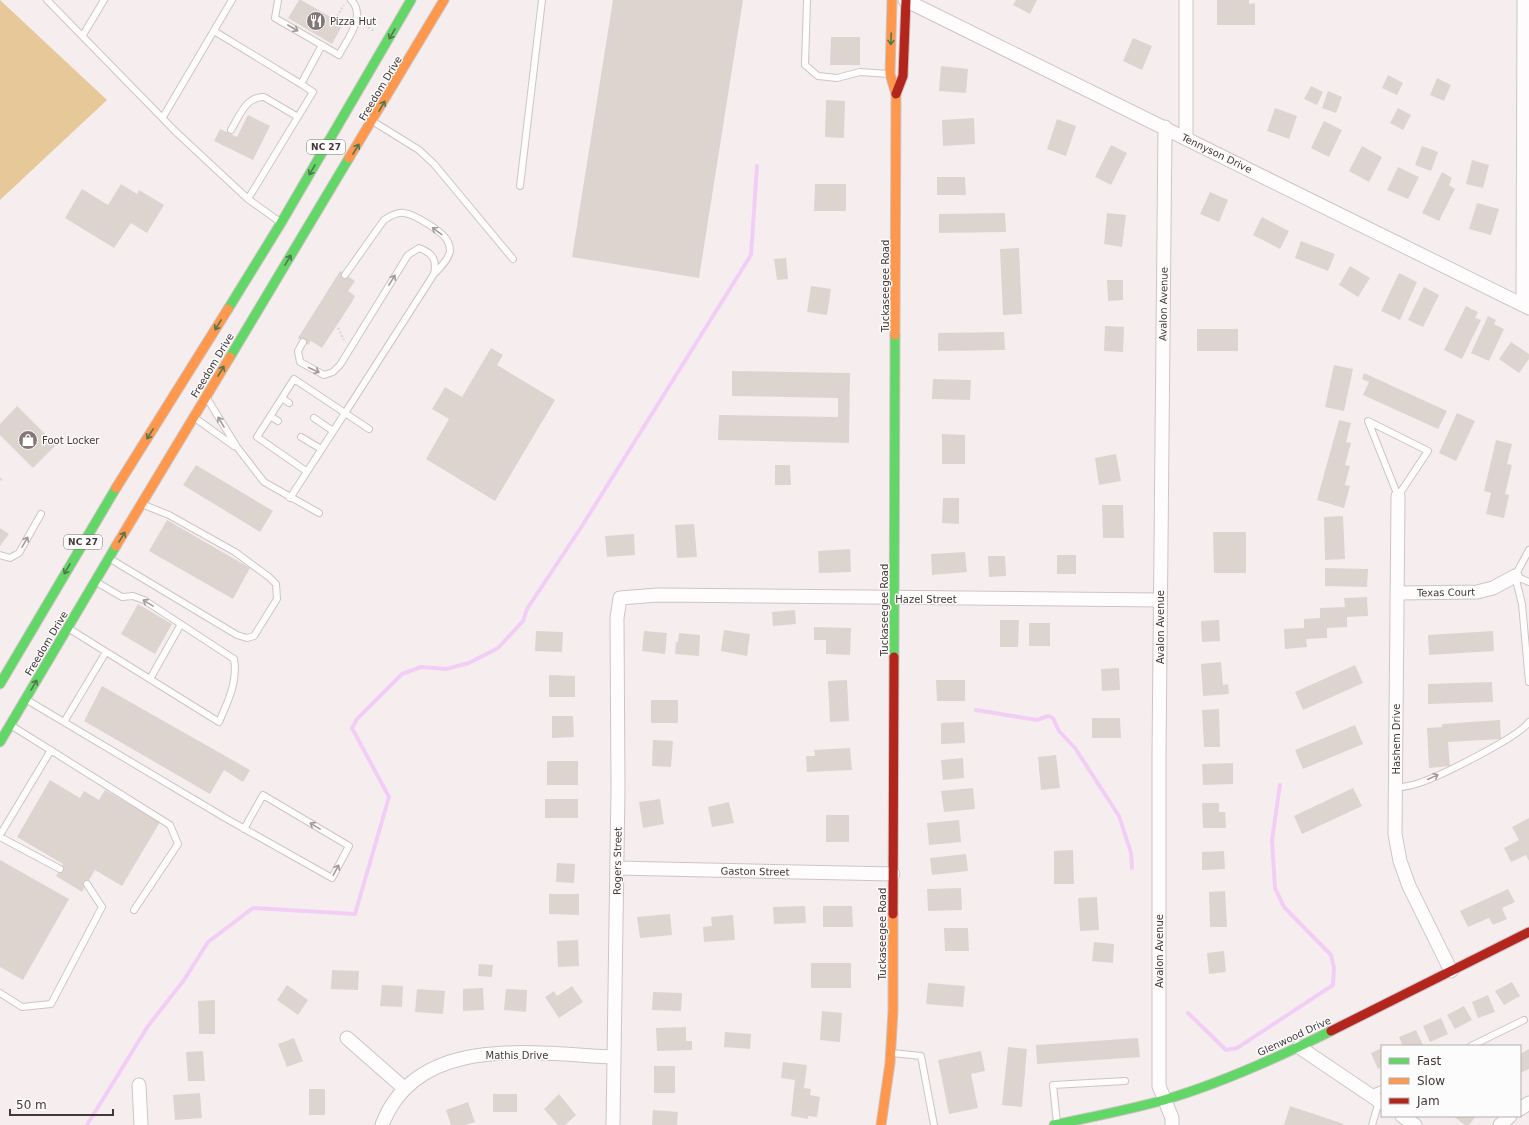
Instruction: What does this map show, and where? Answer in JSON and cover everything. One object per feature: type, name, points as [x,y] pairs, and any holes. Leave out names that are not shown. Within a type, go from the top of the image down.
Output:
[{"type":"main road","name":"Freedom Drive","points":[[0,684],[82,543],[173,403],[412,0]]},
{"type":"main road","points":[[418,45],[423,23],[433,0]]},
{"type":"main road","name":"Freedom Drive","points":[[0,742],[141,504],[190,415],[206,396],[444,0]]},
{"type":"main road","name":"Tuckaseegee Road","points":[[881,1125],[891,1052],[893,1012],[896,94],[890,74],[892,0]]},
{"type":"main road","name":"Tuckaseegee Road","points":[[896,94],[903,76],[906,0]]},
{"type":"main road","name":"Glenwood Drive","points":[[1056,1125],[1163,1100],[1195,1090],[1299,1047],[1529,932]]},
{"type":"street","name":"Tennyson Drive","points":[[906,0],[1526,306]]},
{"type":"street","points":[[1186,0],[1186,138]]},
{"type":"street","points":[[1524,0],[1526,306]]},
{"type":"street","name":"Avalon Avenue","points":[[1165,127],[1160,600],[1159,1086],[1163,1100],[1172,1118],[1172,1125]]},
{"type":"street","name":"Hashem Drive","points":[[1398,496],[1395,834],[1400,861],[1409,886],[1451,970]]},
{"type":"street","name":"Texas Court","points":[[1397,593],[1477,592],[1493,588],[1515,576]]},
{"type":"street","name":"Hazel Street","points":[[620,598],[658,595],[895,599],[1160,600]]},
{"type":"street","name":"Rogers Street","points":[[612,1125],[617,868],[617,618],[620,598]]},
{"type":"street","name":"Gaston Street","points":[[617,868],[894,874]]},
{"type":"street","points":[[347,1038],[405,1089]]},
{"type":"street","points":[[1299,1047],[1378,1097]]},
{"type":"street","name":"Mathis Drive","points":[[382,1125],[397,1098],[405,1089],[424,1074],[449,1062],[484,1054],[614,1057]]},
{"type":"street","points":[[139,1085],[141,1125]]},
{"type":"street","points":[[1403,1117],[1415,1125]]},
{"type":"street","points":[[1500,1125],[1509,1117]]},
{"type":"lane","points":[[46,0],[163,117],[248,199],[281,223]]},
{"type":"lane","points":[[83,36],[104,0]]},
{"type":"lane","points":[[163,117],[232,0]]},
{"type":"lane","points":[[278,0],[275,18],[339,55],[357,20],[358,9],[351,0]]},
{"type":"lane","points":[[520,186],[542,0]]},
{"type":"lane","points":[[807,0],[804,65],[818,76],[837,78],[860,72],[890,74]]},
{"type":"lane","points":[[214,31],[314,92],[248,199]]},
{"type":"lane","points":[[301,84],[322,45]]},
{"type":"lane","points":[[231,130],[248,102],[259,97],[264,97],[298,117]]},
{"type":"lane","points":[[372,121],[419,150],[434,164],[513,259]]},
{"type":"lane","points":[[290,498],[434,274],[442,266],[450,253],[449,242],[436,230],[419,219],[404,213],[393,214],[384,220],[345,275]]},
{"type":"lane","points":[[304,342],[298,351],[300,362],[324,375],[334,372],[340,366],[408,255],[419,248],[426,251],[434,257],[436,264],[434,274]]},
{"type":"lane","points":[[306,471],[257,437],[294,379],[369,429]]},
{"type":"lane","points":[[206,396],[237,447],[264,482],[318,513]]},
{"type":"lane","points":[[282,398],[289,403]]},
{"type":"lane","points":[[190,415],[237,447]]},
{"type":"lane","points":[[270,416],[278,421]]},
{"type":"lane","points":[[314,418],[333,431]]},
{"type":"lane","points":[[1368,421],[1428,451],[1398,496],[1370,428],[1368,421]]},
{"type":"lane","points":[[301,437],[321,449]]},
{"type":"lane","points":[[109,559],[237,635],[247,638],[254,636],[277,599],[276,584],[269,577],[235,552],[169,515],[141,504]]},
{"type":"lane","points":[[0,555],[10,558],[19,553],[41,514]]},
{"type":"lane","points":[[1529,550],[1515,576],[1522,604],[1529,682]]},
{"type":"lane","points":[[1515,576],[1529,582]]},
{"type":"lane","points":[[68,628],[219,722],[233,688],[236,667],[234,659],[144,600],[133,596],[122,597],[95,582]]},
{"type":"lane","points":[[150,679],[181,624]]},
{"type":"lane","points":[[64,722],[106,652]]},
{"type":"lane","points":[[26,700],[244,829],[332,878],[349,846],[263,795],[244,829]]},
{"type":"lane","points":[[1395,788],[1432,778],[1492,748],[1529,722]]},
{"type":"lane","points":[[10,725],[170,825],[178,844],[134,910]]},
{"type":"lane","points":[[51,750],[0,836],[60,870]]},
{"type":"lane","points":[[0,993],[22,1007],[51,1004],[102,907],[87,884]]},
{"type":"lane","points":[[1473,1045],[1524,1020]]},
{"type":"lane","points":[[891,1052],[921,1056],[934,1125]]},
{"type":"lane","points":[[1056,1125],[1053,1085],[1125,1081]]},
{"type":"lane","points":[[1372,1125],[1378,1097]]},
{"type":"path","points":[[337,16],[346,0]]},
{"type":"path","points":[[359,21],[376,32]]},
{"type":"shaded area","points":[[0,0],[107,100],[0,200]]},
{"type":"building","name":"Pizza Hut","points":[[299,0],[343,24],[332,44],[288,18]]},
{"type":"building","points":[[613,0],[743,0],[699,278],[572,257]]},
{"type":"building","points":[[1016,0],[1037,0],[1030,14],[1013,5]]},
{"type":"building","points":[[1217,0],[1249,0],[1249,4],[1255,3],[1255,25],[1217,25]]},
{"type":"building","points":[[831,37],[860,37],[860,65],[830,65]]},
{"type":"building","points":[[1133,38],[1152,46],[1142,70],[1123,61]]},
{"type":"building","points":[[941,66],[968,69],[966,93],[939,91]]},
{"type":"building","points":[[1388,75],[1403,83],[1397,95],[1382,88]]},
{"type":"building","points":[[1437,78],[1451,85],[1444,101],[1430,95]]},
{"type":"building","points":[[1311,86],[1323,92],[1317,105],[1304,99]]},
{"type":"building","points":[[1328,91],[1342,97],[1336,113],[1322,108]]},
{"type":"building","points":[[826,100],[845,101],[844,138],[825,137]]},
{"type":"building","points":[[1275,108],[1297,116],[1289,139],[1267,131]]},
{"type":"building","points":[[1398,108],[1411,115],[1403,130],[1390,123]]},
{"type":"building","points":[[248,115],[270,126],[253,160],[214,141],[220,129],[237,137]]},
{"type":"building","points":[[974,118],[975,144],[943,146],[942,120]]},
{"type":"building","points":[[1057,119],[1076,126],[1066,156],[1047,149]]},
{"type":"building","points":[[1324,121],[1342,130],[1329,157],[1311,148]]},
{"type":"building","points":[[1111,145],[1127,153],[1111,185],[1095,177]]},
{"type":"building","points":[[1362,146],[1382,157],[1369,182],[1349,171]]},
{"type":"building","points":[[1422,146],[1438,152],[1431,171],[1415,165]]},
{"type":"building","points":[[1472,160],[1489,165],[1483,188],[1466,184]]},
{"type":"building","points":[[1398,167],[1419,177],[1408,199],[1387,190]]},
{"type":"building","points":[[1442,172],[1452,178],[1449,185],[1455,189],[1439,221],[1422,213]]},
{"type":"building","points":[[937,177],[965,177],[966,195],[937,195]]},
{"type":"building","points":[[121,184],[137,194],[139,190],[164,205],[147,233],[131,223],[114,248],[65,218],[82,189],[108,205]]},
{"type":"building","points":[[815,184],[846,184],[846,211],[814,211]]},
{"type":"building","points":[[1210,192],[1228,200],[1219,222],[1200,214]]},
{"type":"building","points":[[1477,203],[1499,209],[1491,235],[1469,229]]},
{"type":"building","points":[[1005,213],[1006,232],[939,233],[939,214]]},
{"type":"building","points":[[1107,213],[1126,215],[1122,247],[1104,244]]},
{"type":"building","points":[[1262,217],[1289,231],[1280,249],[1253,235]]},
{"type":"building","points":[[1301,241],[1335,254],[1328,271],[1295,258]]},
{"type":"building","points":[[1019,248],[1022,314],[1003,315],[1000,249]]},
{"type":"building","points":[[786,258],[788,279],[777,280],[774,259]]},
{"type":"building","points":[[1350,266],[1370,278],[1358,297],[1339,285]]},
{"type":"building","points":[[340,271],[355,281],[348,291],[355,296],[322,348],[311,341],[308,345],[298,338]]},
{"type":"building","points":[[1399,273],[1417,282],[1400,320],[1381,311]]},
{"type":"building","points":[[1107,280],[1123,280],[1123,300],[1108,301]]},
{"type":"building","points":[[811,286],[831,289],[827,315],[807,312]]},
{"type":"building","points":[[1424,287],[1439,295],[1423,327],[1408,320]]},
{"type":"building","points":[[1466,306],[1478,312],[1475,318],[1481,320],[1462,359],[1444,350]]},
{"type":"building","points":[[1488,316],[1496,320],[1494,324],[1504,329],[1489,361],[1471,353]]},
{"type":"building","points":[[1105,326],[1124,327],[1123,352],[1104,351]]},
{"type":"building","points":[[1197,329],[1238,329],[1238,351],[1197,351]]},
{"type":"building","points":[[1004,332],[1005,350],[938,351],[938,333]]},
{"type":"building","points":[[1511,342],[1529,354],[1529,359],[1519,373],[1499,359]]},
{"type":"building","points":[[491,348],[503,355],[497,365],[555,400],[495,501],[426,459],[449,419],[432,409],[445,387],[462,397]]},
{"type":"building","points":[[1334,365],[1353,369],[1344,411],[1325,407]]},
{"type":"building","points":[[732,371],[850,373],[849,443],[718,440],[719,415],[838,417],[838,398],[732,396]]},
{"type":"building","points":[[1364,373],[1447,411],[1438,429],[1363,395],[1369,382],[1362,379]]},
{"type":"building","points":[[933,379],[971,380],[970,400],[932,399]]},
{"type":"building","name":"Foot Locker","points":[[17,406],[56,445],[33,468],[0,435],[0,424]]},
{"type":"building","points":[[1457,413],[1475,421],[1456,461],[1439,453]]},
{"type":"building","points":[[1339,420],[1351,423],[1346,442],[1351,443],[1345,465],[1350,466],[1345,485],[1350,486],[1344,508],[1317,500]]},
{"type":"building","points":[[942,434],[965,435],[965,464],[942,464]]},
{"type":"building","points":[[1496,440],[1512,444],[1507,464],[1512,465],[1505,494],[1509,495],[1504,518],[1486,514],[1491,493],[1484,491]]},
{"type":"building","points":[[1116,454],[1121,481],[1099,485],[1095,458]]},
{"type":"building","points":[[196,465],[273,511],[260,532],[183,485]]},
{"type":"building","points":[[775,465],[790,465],[791,485],[775,485]]},
{"type":"building","points":[[943,498],[959,498],[959,524],[942,523]]},
{"type":"building","points":[[1102,505],[1123,505],[1124,538],[1103,538]]},
{"type":"building","points":[[1343,516],[1345,559],[1325,560],[1324,517]]},
{"type":"building","points":[[167,520],[250,568],[233,599],[149,551]]},
{"type":"building","points":[[694,524],[697,557],[677,558],[675,525]]},
{"type":"building","points":[[0,528],[9,534],[0,546]]},
{"type":"building","points":[[1213,532],[1246,532],[1246,573],[1214,573]]},
{"type":"building","points":[[634,534],[635,555],[607,557],[605,536]]},
{"type":"building","points":[[850,549],[851,572],[819,573],[818,551]]},
{"type":"building","points":[[965,552],[967,572],[932,575],[931,554]]},
{"type":"building","points":[[1057,555],[1076,555],[1076,574],[1057,574]]},
{"type":"building","points":[[988,556],[1005,556],[1006,576],[989,577]]},
{"type":"building","points":[[1325,568],[1368,569],[1367,587],[1325,586]]},
{"type":"building","points":[[1367,597],[1368,616],[1347,617],[1347,627],[1327,628],[1327,638],[1306,639],[1307,647],[1285,649],[1284,629],[1304,628],[1304,619],[1320,618],[1320,608],[1345,607],[1344,598]]},
{"type":"building","points":[[138,604],[172,624],[155,654],[121,634]]},
{"type":"building","points":[[795,610],[796,624],[773,626],[772,612]]},
{"type":"building","points":[[1000,620],[1019,620],[1018,647],[1000,647]]},
{"type":"building","points":[[1219,620],[1220,641],[1202,642],[1201,621]]},
{"type":"building","points":[[1029,623],[1050,623],[1050,646],[1029,646]]},
{"type":"building","points":[[814,627],[851,628],[850,655],[826,654],[826,640],[814,640]]},
{"type":"building","points":[[724,630],[750,634],[747,656],[721,651]]},
{"type":"building","points":[[536,631],[563,632],[562,652],[535,651]]},
{"type":"building","points":[[644,631],[667,633],[665,654],[642,651]]},
{"type":"building","points":[[1493,631],[1494,651],[1429,655],[1428,635]]},
{"type":"building","points":[[679,633],[700,635],[699,656],[675,654],[676,642],[678,642]]},
{"type":"building","points":[[1221,662],[1223,685],[1228,684],[1229,694],[1203,696],[1201,664]]},
{"type":"building","points":[[1355,665],[1363,683],[1303,710],[1295,692]]},
{"type":"building","points":[[1119,668],[1120,690],[1102,691],[1101,669]]},
{"type":"building","points":[[549,675],[575,676],[575,697],[549,697]]},
{"type":"building","points":[[847,680],[849,721],[830,722],[828,681]]},
{"type":"building","points":[[936,680],[965,680],[965,701],[937,701]]},
{"type":"building","points":[[1492,682],[1493,702],[1428,704],[1428,684]]},
{"type":"building","points":[[102,686],[250,770],[243,782],[224,770],[210,794],[84,721]]},
{"type":"building","points":[[651,700],[678,700],[678,723],[651,723]]},
{"type":"building","points":[[1219,709],[1220,747],[1204,747],[1202,710]]},
{"type":"building","points":[[552,716],[573,716],[574,737],[552,738]]},
{"type":"building","points":[[1092,718],[1120,718],[1121,738],[1092,738]]},
{"type":"building","points":[[1500,720],[1501,739],[1448,742],[1450,766],[1429,768],[1427,728],[1442,727],[1442,724]]},
{"type":"building","points":[[964,722],[965,743],[941,744],[941,723]]},
{"type":"building","points":[[1355,725],[1363,744],[1303,769],[1295,750]]},
{"type":"building","points":[[653,740],[673,741],[671,767],[652,766]]},
{"type":"building","points":[[850,748],[852,770],[807,772],[806,756],[815,756],[814,750]]},
{"type":"building","points":[[1056,755],[1060,788],[1041,790],[1038,757]]},
{"type":"building","points":[[963,758],[964,778],[943,780],[941,760]]},
{"type":"building","points":[[547,761],[578,761],[578,785],[547,785]]},
{"type":"building","points":[[1233,763],[1233,784],[1203,785],[1202,764]]},
{"type":"building","points":[[50,780],[80,798],[84,791],[99,800],[105,790],[160,822],[122,886],[95,870],[82,892],[56,876],[63,864],[17,837]]},
{"type":"building","points":[[973,788],[975,809],[944,812],[941,791]]},
{"type":"building","points":[[1353,788],[1362,806],[1302,834],[1294,816]]},
{"type":"building","points":[[545,799],[578,799],[578,818],[545,818]]},
{"type":"building","points":[[660,799],[664,824],[643,828],[639,802]]},
{"type":"building","points":[[729,802],[734,823],[712,827],[708,807]]},
{"type":"building","points":[[1202,803],[1219,803],[1219,812],[1225,812],[1226,828],[1203,828]]},
{"type":"building","points":[[826,815],[849,815],[849,842],[826,842]]},
{"type":"building","points":[[1529,818],[1529,861],[1526,855],[1511,862],[1504,848],[1519,840],[1512,827]]},
{"type":"building","points":[[959,820],[961,842],[929,845],[927,823]]},
{"type":"building","points":[[1073,850],[1074,884],[1054,884],[1054,851]]},
{"type":"building","points":[[1224,851],[1225,869],[1202,870],[1202,852]]},
{"type":"building","points":[[966,854],[968,871],[932,875],[930,858]]},
{"type":"building","points":[[0,860],[69,899],[23,980],[0,967]]},
{"type":"building","points":[[557,863],[575,864],[574,883],[556,882]]},
{"type":"building","points":[[961,888],[962,910],[928,911],[927,889]]},
{"type":"building","points":[[1508,889],[1515,902],[1502,908],[1507,919],[1493,925],[1489,918],[1468,927],[1460,911]]},
{"type":"building","points":[[1225,891],[1227,927],[1210,927],[1209,892]]},
{"type":"building","points":[[549,894],[579,894],[579,915],[549,914]]},
{"type":"building","points":[[1097,897],[1099,930],[1080,931],[1078,898]]},
{"type":"building","points":[[805,906],[806,923],[774,924],[773,907]]},
{"type":"building","points":[[823,906],[852,906],[853,927],[823,927]]},
{"type":"building","points":[[670,914],[672,935],[640,938],[637,917]]},
{"type":"building","points":[[733,915],[735,940],[704,942],[703,927],[712,926],[711,917]]},
{"type":"building","points":[[944,928],[968,928],[969,951],[945,951]]},
{"type":"building","points":[[578,940],[579,966],[558,967],[557,941]]},
{"type":"building","points":[[1094,942],[1114,944],[1113,963],[1092,961]]},
{"type":"building","points":[[1224,951],[1226,972],[1209,974],[1207,953]]},
{"type":"building","points":[[811,963],[851,963],[851,988],[811,988]]},
{"type":"building","points":[[479,964],[493,965],[492,977],[478,976]]},
{"type":"building","points":[[332,970],[359,971],[358,990],[331,989]]},
{"type":"building","points":[[1512,982],[1520,996],[1504,1005],[1495,991]]},
{"type":"building","points":[[928,983],[965,986],[963,1007],[926,1004]]},
{"type":"building","points":[[287,985],[308,1000],[298,1015],[277,1000]]},
{"type":"building","points":[[382,985],[403,986],[402,1007],[380,1006]]},
{"type":"building","points":[[572,986],[583,1002],[559,1018],[545,997],[554,991],[557,996]]},
{"type":"building","points":[[483,988],[484,1010],[463,1011],[463,989]]},
{"type":"building","points":[[417,989],[445,991],[443,1014],[415,1012]]},
{"type":"building","points":[[506,989],[527,990],[526,1012],[504,1010]]},
{"type":"building","points":[[653,992],[682,993],[681,1011],[652,1010]]},
{"type":"building","points":[[1488,995],[1495,1012],[1478,1018],[1472,1002]]},
{"type":"building","points":[[215,1000],[215,1034],[199,1034],[198,1001]]},
{"type":"building","points":[[1464,1006],[1472,1020],[1455,1029],[1447,1015]]},
{"type":"building","points":[[822,1011],[842,1013],[840,1042],[820,1040]]},
{"type":"building","points":[[1441,1018],[1448,1034],[1430,1042],[1423,1026]]},
{"type":"building","points":[[686,1027],[686,1041],[692,1041],[692,1050],[657,1051],[656,1028]]},
{"type":"building","points":[[1416,1030],[1423,1045],[1403,1045],[1399,1037]]},
{"type":"building","points":[[725,1032],[751,1034],[750,1049],[724,1047]]},
{"type":"building","points":[[294,1038],[303,1061],[287,1067],[278,1044]]},
{"type":"building","points":[[1138,1038],[1140,1057],[1037,1064],[1036,1045]]},
{"type":"building","points":[[1008,1047],[1027,1049],[1022,1107],[1002,1105]]},
{"type":"building","points":[[1381,1048],[1381,1068],[1378,1069],[1371,1053]]},
{"type":"building","points":[[1529,1049],[1529,1069],[1521,1073],[1521,1053]]},
{"type":"building","points":[[203,1051],[205,1081],[188,1081],[186,1052]]},
{"type":"building","points":[[981,1051],[985,1071],[971,1074],[978,1108],[949,1114],[938,1060]]},
{"type":"building","points":[[783,1062],[807,1065],[804,1088],[811,1089],[810,1095],[820,1097],[817,1117],[808,1116],[808,1119],[791,1116],[795,1080],[781,1078]]},
{"type":"building","points":[[654,1066],[675,1066],[675,1093],[654,1093]]},
{"type":"building","points":[[309,1089],[325,1089],[325,1115],[309,1115]]},
{"type":"building","points":[[200,1093],[202,1118],[175,1120],[173,1095]]},
{"type":"building","points":[[493,1094],[517,1094],[517,1112],[493,1112]]},
{"type":"building","points":[[559,1094],[576,1115],[565,1125],[558,1125],[544,1109]]},
{"type":"building","points":[[468,1102],[475,1122],[465,1125],[451,1125],[446,1110]]},
{"type":"building","points":[[1290,1106],[1344,1124],[1284,1125]]},
{"type":"building","points":[[653,1110],[678,1112],[677,1125],[652,1125]]},
{"type":"building","points":[[1454,1117],[1475,1117],[1469,1125],[1465,1125]]},
{"type":"waterway","points":[[87,1125],[148,1026],[184,980],[208,942],[253,908],[355,914],[389,797],[352,728],[357,719],[402,674],[421,667],[446,669],[469,663],[498,648],[523,621],[527,609],[582,526],[751,255],[757,166]]},
{"type":"waterway","points":[[976,710],[1037,720],[1048,716],[1053,718],[1059,731],[1075,748],[1119,816],[1131,853],[1132,868]]},
{"type":"waterway","points":[[1188,1013],[1226,1050],[1237,1048],[1333,985],[1334,968],[1331,955],[1284,907],[1275,888],[1272,840],[1280,785]]},
{"type":"traffic: fast","points":[[228,309],[281,223],[411,0]]},
{"type":"traffic: fast","points":[[230,357],[349,158]]},
{"type":"traffic: fast","points":[[894,657],[895,335]]},
{"type":"traffic: fast","points":[[0,684],[116,488]]},
{"type":"traffic: fast","points":[[0,742],[116,546]]},
{"type":"traffic: fast","points":[[1054,1125],[1137,1107],[1207,1086],[1290,1051],[1331,1031]]},
{"type":"traffic: slow","points":[[349,158],[444,0]]},
{"type":"traffic: slow","points":[[892,0],[890,74],[896,94],[895,335]]},
{"type":"traffic: slow","points":[[116,488],[228,309]]},
{"type":"traffic: slow","points":[[116,546],[230,357]]},
{"type":"traffic: slow","points":[[881,1125],[890,1063],[893,1011],[893,914]]},
{"type":"traffic: jam","points":[[896,94],[903,76],[906,0]]},
{"type":"traffic: jam","points":[[893,914],[894,657]]},
{"type":"traffic: jam","points":[[1331,1031],[1529,932]]},
{"type":"place","name":"Pizza Hut","points":[[316,21]]},
{"type":"place","name":"Foot Locker","points":[[28,440]]}]
